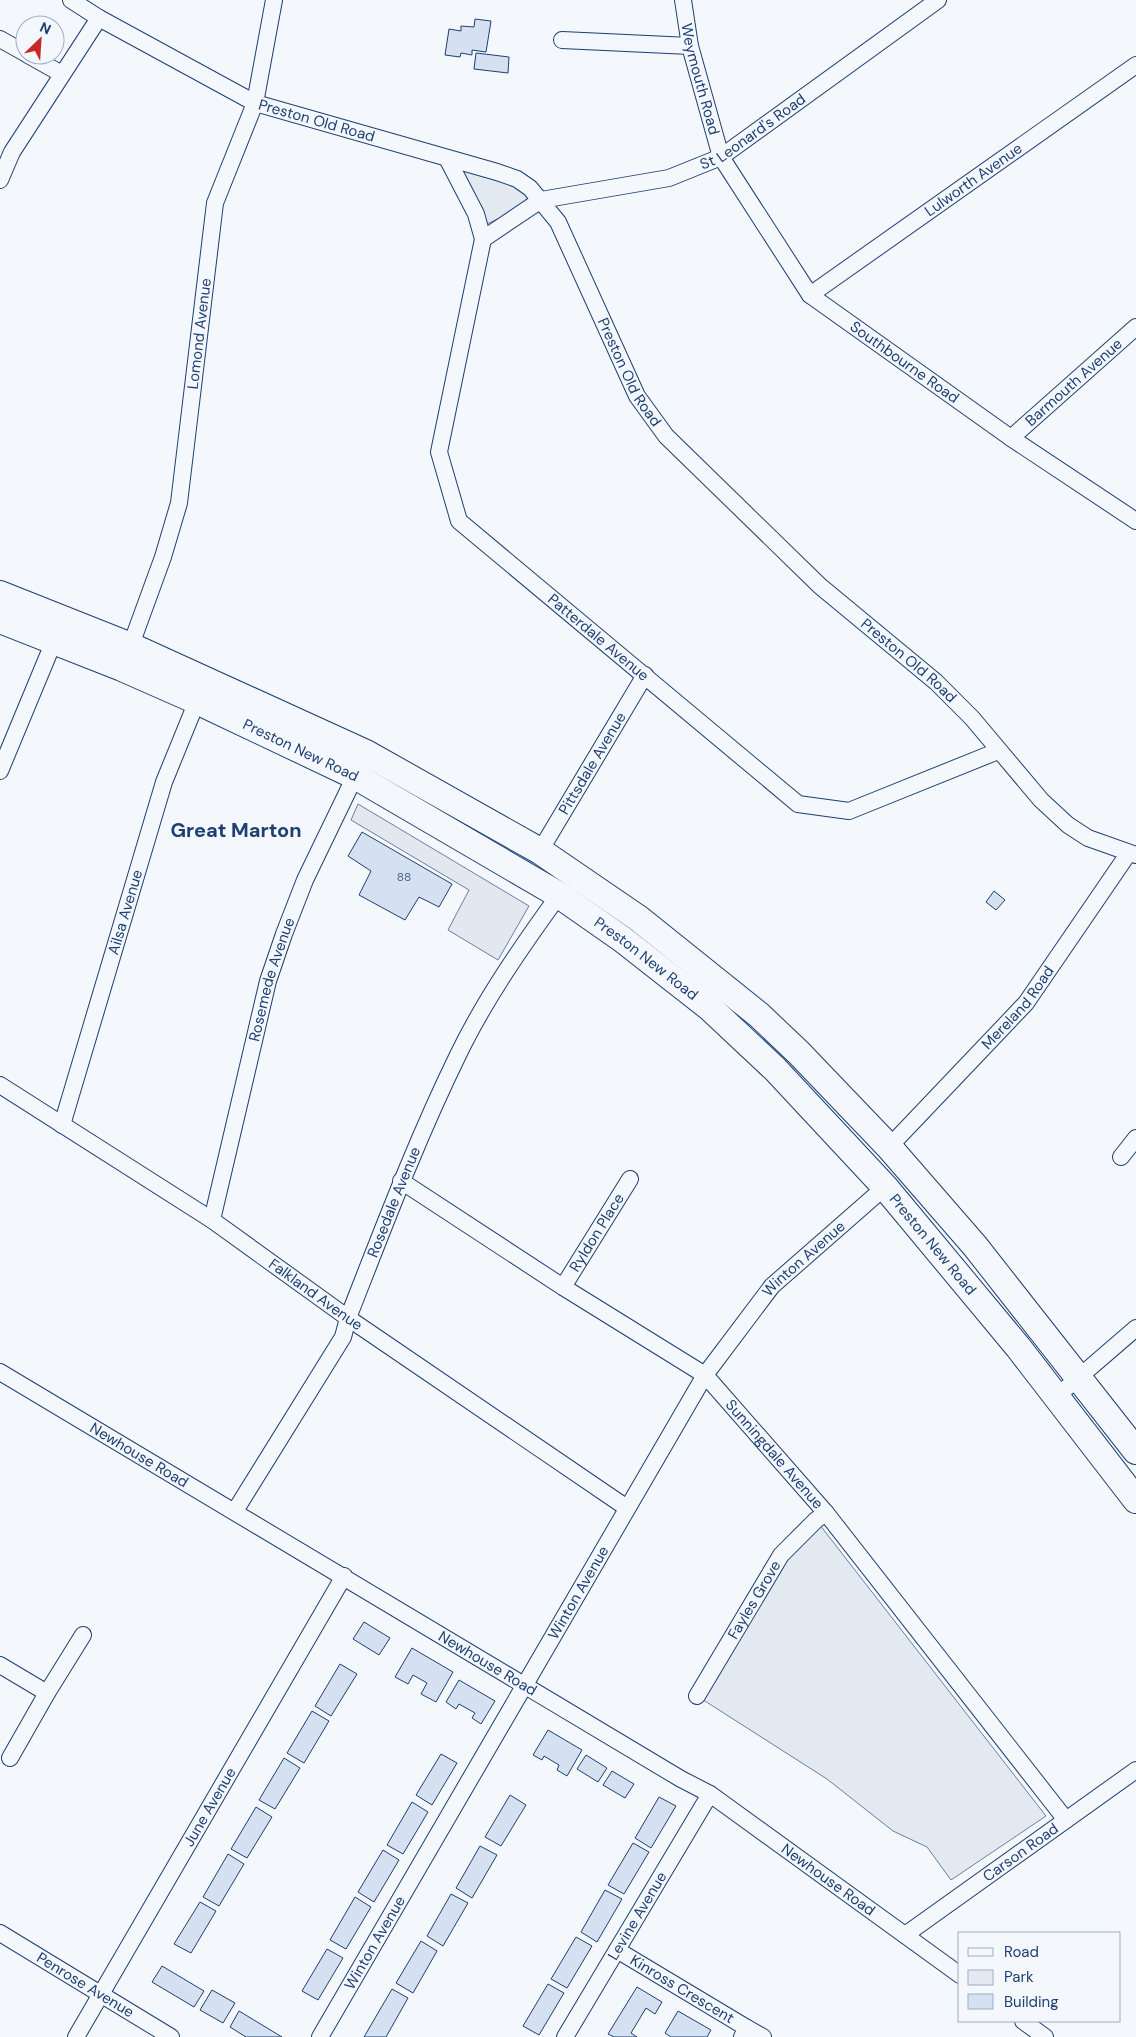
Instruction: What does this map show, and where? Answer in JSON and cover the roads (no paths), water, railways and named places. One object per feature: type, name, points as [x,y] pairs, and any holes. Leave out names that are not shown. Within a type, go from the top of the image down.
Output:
[{"type":"highway","name":"Preston New Road","points":[[0,594],[127,657],[366,753],[540,851],[638,918],[759,1015],[799,1053],[889,1147],[975,1246],[1136,1451]]},
{"type":"highway","name":"Preston New Road","points":[[0,620],[54,641],[127,657],[197,701],[355,776],[559,895],[622,939],[710,1008],[775,1069],[885,1187],[1018,1347],[1136,1500]]},
{"type":"street","name":"Preston Old Road","points":[[71,0],[99,18],[255,103],[517,179],[530,188],[558,222],[637,396],[666,436],[820,586],[936,682],[972,718],[1041,800],[1068,825],[1088,838],[1132,854]]},
{"type":"street","name":"Lomond Avenue","points":[[127,657],[163,556],[179,502],[215,203],[255,103],[274,0]]},
{"type":"street","name":"Weymouth Road","points":[[683,0],[690,46],[721,157]]},
{"type":"street","name":"St Leonard's Road","points":[[541,200],[669,178],[721,157],[938,0]]},
{"type":"street","points":[[0,180],[12,152],[99,18]]},
{"type":"street","points":[[0,38],[15,47]]},
{"type":"street","points":[[562,40],[690,46]]},
{"type":"street","name":"Lulworth Avenue","points":[[810,295],[1136,64]]},
{"type":"street","points":[[46,65],[62,74]]},
{"type":"street","name":"Southbourne Road","points":[[721,157],[810,295],[1011,438],[1136,521]]},
{"type":"street","name":"Patterdale Avenue","points":[[447,158],[476,214],[483,239],[439,452],[458,521],[798,804],[849,812],[998,751]]},
{"type":"street","points":[[483,239],[541,200]]},
{"type":"street","name":"Barmouth Avenue","points":[[1011,438],[1136,327]]},
{"type":"street","points":[[0,771],[54,641]]},
{"type":"street","name":"Pittsdale Avenue","points":[[540,851],[645,676]]},
{"type":"street","name":"Ailsa Avenue","points":[[62,1125],[164,782],[197,701]]},
{"type":"street","name":"Rosemede Avenue","points":[[212,1220],[268,981],[305,880],[366,753]]},
{"type":"street","name":"Mereland Road","points":[[889,1147],[1026,1003],[1132,854]]},
{"type":"street","name":"Rosedale Avenue","points":[[235,1511],[343,1337],[348,1318],[401,1181],[458,1054],[508,969],[559,895]]},
{"type":"street","name":"Falkland Avenue","points":[[0,1085],[212,1220],[348,1318],[627,1508]]},
{"type":"street","points":[[1121,1156],[1136,1138]]},
{"type":"street","name":"Ryldon Place","points":[[562,1287],[630,1179]]},
{"type":"street","name":"Sunningdale Avenue","points":[[401,1181],[562,1287],[705,1375],[731,1402],[826,1513],[1066,1820]]},
{"type":"street","name":"Winton Avenue","points":[[320,2037],[523,1684],[705,1375],[772,1286],[885,1187]]},
{"type":"street","points":[[1056,1397],[1136,1328]]},
{"type":"street","name":"Newhouse Road","points":[[0,1372],[710,1794],[958,1974]]},
{"type":"street","name":"Fayles Grove","points":[[697,1696],[780,1555],[816,1520],[826,1513]]},
{"type":"street","name":"June Avenue","points":[[76,2037],[344,1576]]},
{"type":"street","points":[[10,1758],[83,1635]]},
{"type":"street","points":[[0,1665],[47,1693]]},
{"type":"street","name":"Carson Road","points":[[905,1935],[1136,1770]]},
{"type":"street","name":"Levine Avenue","points":[[565,2037],[710,1794]]},
{"type":"street","name":"Penrose Avenue","points":[[0,1933],[170,2037]]},
{"type":"street","name":"Kinross Crescent","points":[[617,1950],[744,2032],[764,2037]]},
{"type":"street","points":[[1024,2022],[1045,2037]]},
{"type":"district","name":"Great Marton","points":[[236,830]]}]
